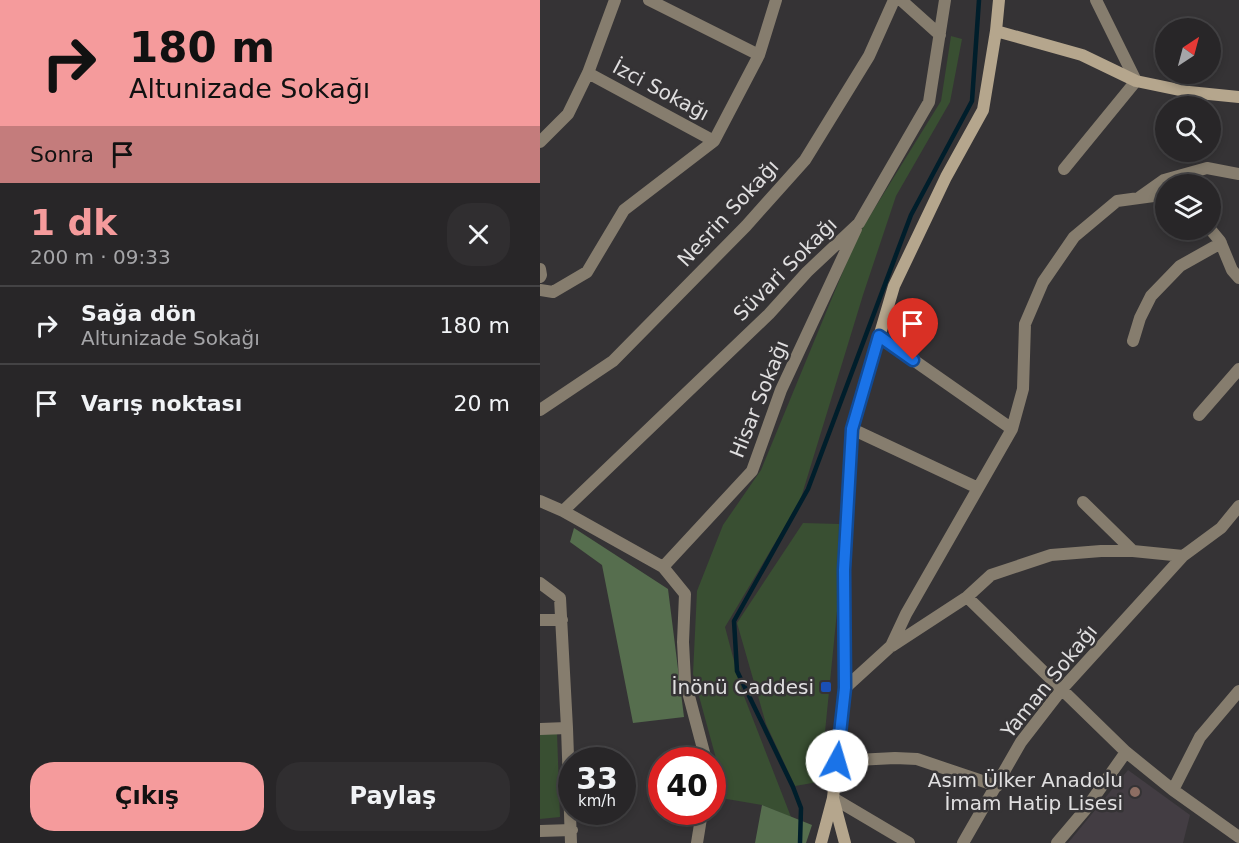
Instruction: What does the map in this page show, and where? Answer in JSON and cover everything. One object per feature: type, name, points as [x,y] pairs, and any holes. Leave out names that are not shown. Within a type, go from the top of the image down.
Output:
[{"type":"street","points":[[540,142],[568,114],[588,73],[615,0]]},
{"type":"street","points":[[649,0],[759,56]]},
{"type":"street","points":[[540,290],[554,292],[587,272],[624,210],[714,141],[759,56],[776,0]]},
{"type":"street","name":"Nesrin Sokağı","points":[[540,410],[613,361],[746,226],[805,160],[869,56],[894,0]]},
{"type":"street","points":[[901,0],[940,35]]},
{"type":"street","name":"Süvari Sokağı","points":[[563,511],[769,314],[807,272],[859,223],[929,102],[945,0]]},
{"type":"street","points":[[821,843],[833,798],[845,688],[844,570],[852,429],[894,286],[946,177],[983,110],[999,0]]},
{"type":"street","points":[[1096,0],[1136,81]]},
{"type":"street","points":[[996,32],[1082,55],[1136,81],[1189,92],[1239,97]]},
{"type":"street","name":"İzci Sokağı","points":[[588,73],[714,141]]},
{"type":"street","points":[[1064,168],[1136,81]]},
{"type":"street","points":[[1138,198],[1164,180],[1206,168],[1239,174]]},
{"type":"street","points":[[891,646],[906,614],[1012,429],[1023,389],[1025,324],[1043,282],[1074,237],[1117,201],[1155,196]]},
{"type":"street","name":"Hisar Sokağı","points":[[663,567],[752,471],[781,390],[859,223]]},
{"type":"street","points":[[1219,240],[1232,270],[1239,278]]},
{"type":"street","points":[[1133,341],[1140,318],[1151,296],[1180,266],[1221,243]]},
{"type":"street","points":[[540,269],[540,277]]},
{"type":"street","points":[[879,336],[1012,429]]},
{"type":"street","points":[[1199,415],[1239,369]]},
{"type":"street","points":[[852,429],[978,488]]},
{"type":"street","points":[[540,501],[563,511],[663,567],[685,594],[683,642],[685,681],[703,747]]},
{"type":"street","points":[[1083,502],[1133,551]]},
{"type":"street","name":"Yaman Sokağı","points":[[963,843],[1021,742],[1062,689],[1183,556],[1221,528],[1239,506]]},
{"type":"street","points":[[845,688],[891,646],[967,597],[991,575],[1051,555],[1133,551],[1183,556]]},
{"type":"street","points":[[540,583],[560,598],[572,837],[540,831]]},
{"type":"street","points":[[967,597],[1126,752],[1173,790],[1239,837]]},
{"type":"street","points":[[540,620],[562,620]]},
{"type":"street","points":[[1173,790],[1200,737],[1239,691]]},
{"type":"street","points":[[540,729],[567,728]]},
{"type":"street","points":[[1057,843],[1085,810],[1126,752]]},
{"type":"street","points":[[837,761],[917,759],[997,786]]},
{"type":"street","points":[[833,798],[845,843]]},
{"type":"street","points":[[833,798],[909,843]]},
{"type":"street","points":[[697,843],[700,825]]},
{"type":"shaded area","name":"Asım Ülker Anadolu İmam Hatip Lisesi","points":[[1128,770],[1190,815],[1183,843],[1068,843]]},
{"type":"green space","points":[[951,36],[962,39],[950,102],[896,196],[800,501],[725,627],[742,691],[791,817],[762,805],[726,799],[726,747],[713,747],[693,674],[697,591],[723,525],[761,470],[858,235],[941,101]]},
{"type":"green space","points":[[803,523],[839,524],[838,601],[818,782],[795,786],[766,724],[737,623]]},
{"type":"green space","points":[[574,528],[668,589],[684,717],[633,723],[602,565],[570,542]]},
{"type":"green space","points":[[540,733],[557,733],[558,817],[540,819]]},
{"type":"green space","points":[[762,805],[812,825],[806,843],[755,843]]},
{"type":"waterway","points":[[800,843],[801,808],[737,671],[734,621],[808,489],[911,215],[972,101],[979,0]]},
{"type":"place","name":"İnönü Caddesi","points":[[826,687]]},
{"type":"place","name":"Asım Ülker Anadolu İmam Hatip Lisesi","points":[[1135,792]]},
{"type":"route","points":[[837,761],[845,688],[844,570],[852,429],[879,336],[913,360]]}]
